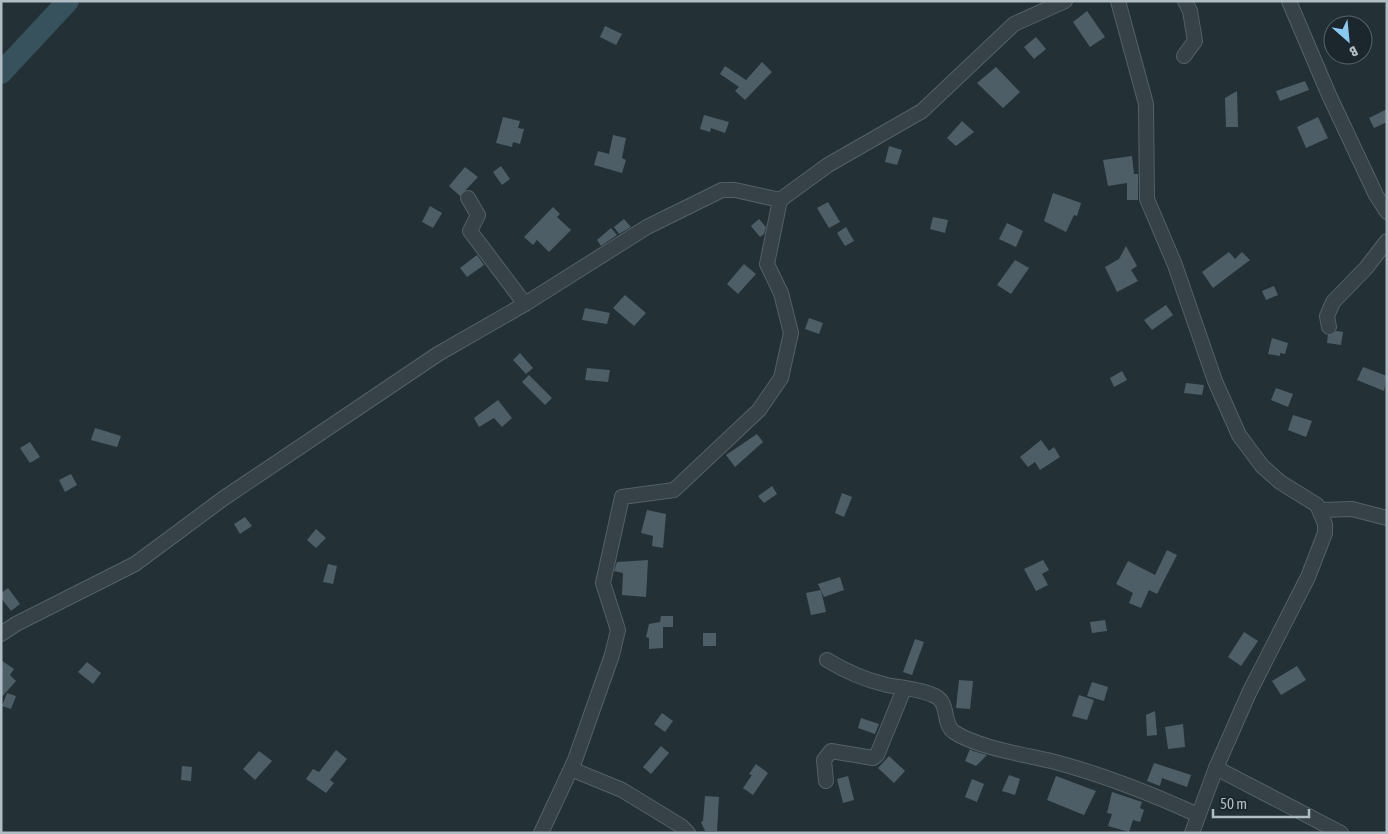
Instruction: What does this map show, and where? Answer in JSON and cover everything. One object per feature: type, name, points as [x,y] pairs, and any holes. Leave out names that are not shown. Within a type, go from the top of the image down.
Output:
[{"type":"street","points":[[541,833],[571,769],[612,655],[618,630],[603,583],[622,496],[674,490],[760,410],[781,378],[791,333],[781,293],[767,264],[780,200],[828,165],[922,111],[1014,24],[1064,1]]},
{"type":"street","points":[[1118,1],[1146,104],[1147,198],[1175,265],[1215,381],[1239,434],[1262,466],[1275,479],[1321,510],[1352,509],[1387,518]]},
{"type":"street","points":[[1184,56],[1195,40],[1190,11],[1185,1]]},
{"type":"street","points":[[1289,1],[1329,94],[1376,195],[1387,212]]},
{"type":"street","points":[[1,634],[16,624],[135,564],[224,498],[438,354],[525,304],[647,227],[722,190],[735,190],[780,200]]},
{"type":"street","points":[[468,198],[478,215],[470,231],[525,304]]},
{"type":"street","points":[[1329,327],[1327,316],[1333,302],[1366,268],[1387,241]]},
{"type":"street","points":[[1192,833],[1216,768],[1249,694],[1308,577],[1325,532],[1321,510]]},
{"type":"street","points":[[827,660],[857,675],[935,696],[945,708],[948,722],[953,731],[972,740],[1058,763],[1158,797],[1198,815]]},
{"type":"street","points":[[826,781],[824,760],[831,751],[873,758],[877,755],[904,689]]},
{"type":"street","points":[[1216,768],[1341,833]]},
{"type":"street","points":[[571,769],[622,790],[681,826],[688,833]]},
{"type":"building","points":[[1087,11],[1105,37],[1090,47],[1073,22]]},
{"type":"building","points":[[605,26],[622,34],[616,45],[600,37]]},
{"type":"building","points":[[1036,37],[1046,49],[1034,59],[1024,47]]},
{"type":"building","points":[[762,62],[772,72],[745,100],[735,91],[739,87],[720,74],[725,66],[746,80]]},
{"type":"building","points":[[996,67],[1020,92],[1003,108],[977,83]]},
{"type":"building","points":[[1305,81],[1309,90],[1280,101],[1276,91]]},
{"type":"building","points":[[1237,91],[1238,127],[1226,127],[1225,98]]},
{"type":"building","points":[[1387,109],[1387,122],[1374,128],[1369,118]]},
{"type":"building","points":[[704,115],[729,122],[725,133],[711,128],[710,132],[700,129]]},
{"type":"building","points":[[503,117],[520,121],[518,128],[524,129],[520,144],[513,142],[512,147],[496,143]]},
{"type":"building","points":[[1318,117],[1328,138],[1306,148],[1297,127]]},
{"type":"building","points":[[962,121],[974,132],[956,146],[947,138]]},
{"type":"building","points":[[613,135],[626,138],[622,158],[626,160],[622,173],[594,165],[598,151],[609,154]]},
{"type":"building","points":[[889,146],[902,150],[897,165],[885,162]]},
{"type":"building","points":[[1132,156],[1134,174],[1138,174],[1138,200],[1127,200],[1127,183],[1108,186],[1103,160]]},
{"type":"building","points":[[501,166],[510,179],[502,185],[493,172]]},
{"type":"building","points":[[465,167],[478,177],[460,196],[449,186]]},
{"type":"building","points":[[1053,193],[1081,203],[1077,216],[1074,215],[1066,232],[1044,221]]},
{"type":"building","points":[[828,202],[840,222],[829,228],[817,208]]},
{"type":"building","points":[[430,206],[442,213],[433,228],[422,222]]},
{"type":"building","points":[[553,207],[560,214],[557,217],[571,230],[549,252],[537,240],[533,245],[524,237]]},
{"type":"building","points":[[933,217],[948,220],[945,233],[930,229]]},
{"type":"building","points":[[624,219],[631,227],[619,234],[614,227]]},
{"type":"building","points":[[759,219],[766,227],[764,234],[760,237],[751,226]]},
{"type":"building","points":[[1007,223],[1023,231],[1016,247],[999,239]]},
{"type":"building","points":[[846,227],[854,241],[845,246],[837,233]]},
{"type":"building","points":[[611,228],[617,235],[601,246],[597,240]]},
{"type":"building","points":[[1126,246],[1137,266],[1131,270],[1138,281],[1117,292],[1105,267],[1119,259]]},
{"type":"building","points":[[1229,252],[1235,259],[1242,252],[1250,260],[1213,288],[1202,272]]},
{"type":"building","points":[[477,255],[484,265],[467,277],[460,268]]},
{"type":"building","points":[[1015,260],[1029,268],[1011,294],[997,285]]},
{"type":"building","points":[[744,264],[756,274],[738,294],[727,284]]},
{"type":"building","points":[[1274,286],[1278,295],[1266,300],[1262,291]]},
{"type":"building","points":[[625,295],[646,313],[634,326],[613,308]]},
{"type":"building","points":[[1166,305],[1173,315],[1152,330],[1144,320]]},
{"type":"building","points":[[585,308],[610,313],[607,324],[582,320]]},
{"type":"building","points":[[809,318],[823,323],[819,334],[805,329]]},
{"type":"building","points":[[1337,331],[1343,332],[1341,345],[1327,343],[1328,335]]},
{"type":"building","points":[[1272,338],[1288,343],[1285,354],[1280,353],[1280,356],[1268,354]]},
{"type":"building","points":[[520,353],[533,368],[526,374],[513,360]]},
{"type":"building","points":[[1363,367],[1387,376],[1384,391],[1357,380]]},
{"type":"building","points":[[587,368],[610,370],[608,382],[585,380]]},
{"type":"building","points":[[1122,371],[1127,380],[1114,387],[1110,378]]},
{"type":"building","points":[[529,375],[552,398],[545,405],[522,382]]},
{"type":"building","points":[[1186,383],[1204,385],[1202,395],[1184,393]]},
{"type":"building","points":[[1276,388],[1293,394],[1288,407],[1271,400]]},
{"type":"building","points":[[498,400],[512,418],[502,427],[494,418],[479,427],[474,418]]},
{"type":"building","points":[[1293,415],[1312,421],[1306,437],[1288,430]]},
{"type":"building","points":[[95,428],[121,436],[117,447],[91,440]]},
{"type":"building","points":[[757,434],[763,442],[735,467],[726,455]]},
{"type":"building","points":[[1041,440],[1049,451],[1054,447],[1060,457],[1040,470],[1035,462],[1028,467],[1020,457]]},
{"type":"building","points":[[30,442],[40,457],[30,463],[20,448]]},
{"type":"building","points":[[71,474],[77,485],[65,492],[59,480]]},
{"type":"building","points":[[772,486],[777,494],[764,503],[758,496]]},
{"type":"building","points":[[842,493],[852,497],[844,517],[835,513]]},
{"type":"building","points":[[647,510],[666,514],[663,548],[652,546],[653,536],[641,533]]},
{"type":"building","points":[[245,517],[252,526],[240,534],[234,524]]},
{"type":"building","points":[[316,529],[326,538],[316,548],[307,540]]},
{"type":"building","points":[[1167,550],[1177,555],[1157,594],[1149,590],[1141,608],[1129,603],[1133,593],[1116,584],[1128,561],[1155,575]]},
{"type":"building","points":[[648,560],[646,597],[622,595],[623,573],[614,571],[617,562]]},
{"type":"building","points":[[1043,560],[1049,570],[1042,574],[1048,585],[1036,591],[1024,569]]},
{"type":"building","points":[[328,564],[337,566],[333,584],[323,582]]},
{"type":"building","points":[[840,577],[844,590],[824,597],[818,584]]},
{"type":"building","points":[[8,588],[20,604],[11,611],[1,598],[1,593]]},
{"type":"building","points":[[821,590],[826,612],[811,615],[806,593]]},
{"type":"building","points":[[661,616],[673,616],[673,627],[663,627],[663,648],[649,649],[649,638],[646,637],[649,624],[660,622]]},
{"type":"building","points":[[1105,620],[1107,631],[1092,633],[1090,622]]},
{"type":"building","points":[[1244,632],[1258,641],[1241,666],[1228,657]]},
{"type":"building","points":[[703,633],[716,633],[716,646],[703,646]]},
{"type":"building","points":[[915,639],[924,642],[912,675],[903,672]]},
{"type":"building","points":[[1,660],[14,669],[10,675],[16,681],[1,698]]},
{"type":"building","points":[[87,662],[101,673],[93,684],[78,672]]},
{"type":"building","points":[[1297,666],[1306,680],[1281,695],[1272,681]]},
{"type":"building","points":[[959,680],[973,681],[970,709],[956,708]]},
{"type":"building","points":[[1092,682],[1108,687],[1104,701],[1087,696]]},
{"type":"building","points":[[7,693],[16,696],[11,709],[2,706]]},
{"type":"building","points":[[1079,695],[1094,700],[1087,720],[1072,716]]},
{"type":"building","points":[[1155,711],[1157,735],[1147,736],[1146,715]]},
{"type":"building","points":[[662,713],[673,721],[665,732],[654,724]]},
{"type":"building","points":[[861,718],[879,724],[875,734],[858,728]]},
{"type":"building","points":[[1183,724],[1185,747],[1168,749],[1165,727]]},
{"type":"building","points":[[661,746],[669,753],[651,774],[643,767]]},
{"type":"building","points":[[970,749],[987,755],[976,766],[965,761]]},
{"type":"building","points":[[336,750],[347,759],[330,780],[334,783],[326,793],[306,779],[313,769],[319,772]]},
{"type":"building","points":[[259,751],[272,761],[255,780],[243,769]]},
{"type":"building","points":[[889,756],[905,771],[894,783],[878,768]]},
{"type":"building","points":[[1154,763],[1191,775],[1187,787],[1162,778],[1160,786],[1147,781]]},
{"type":"building","points":[[756,764],[768,773],[753,795],[743,788],[752,775],[749,774]]},
{"type":"building","points":[[182,766],[192,767],[191,781],[181,780]]},
{"type":"building","points":[[1009,775],[1020,779],[1015,795],[1002,791]]},
{"type":"building","points":[[848,776],[854,800],[843,803],[837,779]]},
{"type":"building","points":[[1056,776],[1096,791],[1084,815],[1047,800]]},
{"type":"building","points":[[972,779],[984,784],[977,802],[965,797]]},
{"type":"building","points":[[1112,792],[1142,802],[1140,808],[1144,810],[1140,822],[1133,820],[1129,832],[1108,826],[1112,814],[1107,813]]},
{"type":"building","points":[[705,796],[719,797],[717,831],[705,831],[701,822],[703,821]]},
{"type":"waterway","points":[[1,73],[68,1]]}]
